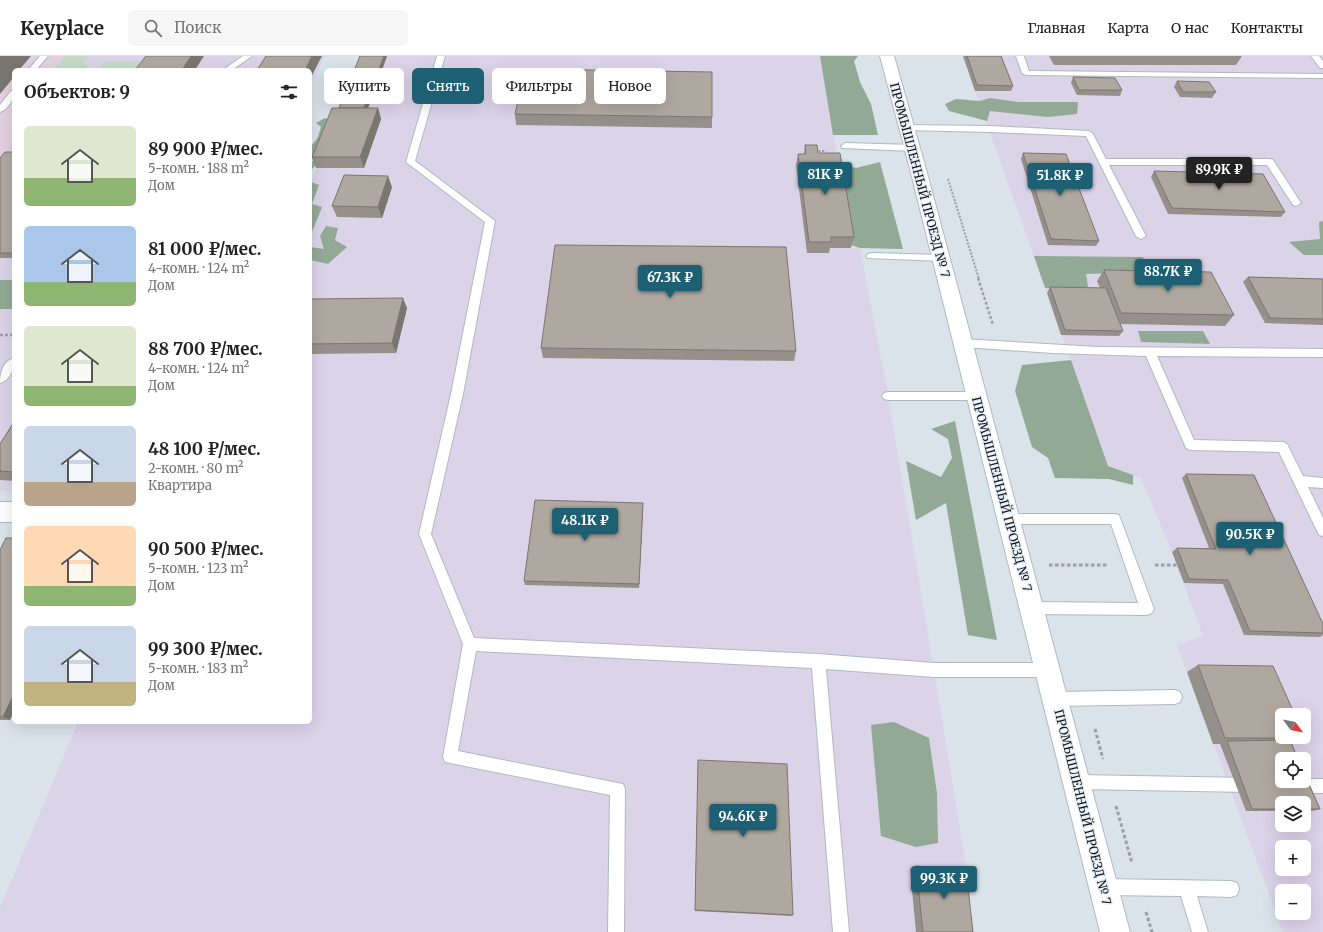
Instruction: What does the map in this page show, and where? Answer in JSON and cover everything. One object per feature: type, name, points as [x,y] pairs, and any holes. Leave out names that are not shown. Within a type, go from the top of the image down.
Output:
[{"type":"street","name":"ПРОМЫШЛЕННЫЙ ПРОЕЗД № 7","points":[[887,56],[910,138],[1115,932]]},
{"type":"street","points":[[0,512],[12,512]]},
{"type":"lane","points":[[34,68],[44,56]]},
{"type":"lane","points":[[230,68],[248,56]]},
{"type":"lane","points":[[441,56],[410,162],[490,221],[468,340],[425,534],[470,644],[450,757],[618,789],[616,932]]},
{"type":"lane","points":[[1020,56],[1026,73],[1323,76]]},
{"type":"lane","points":[[1315,56],[1323,66]]},
{"type":"lane","points":[[0,110],[12,95]]},
{"type":"lane","points":[[845,146],[990,129],[1089,134],[1141,236]]},
{"type":"lane","points":[[1103,162],[1270,162],[1296,203]]},
{"type":"lane","points":[[871,256],[941,258]]},
{"type":"lane","points":[[963,344],[1000,347],[1150,352],[1323,353]]},
{"type":"lane","points":[[1150,352],[1190,445],[1283,447],[1323,531]]},
{"type":"lane","points":[[0,380],[12,365]]},
{"type":"lane","points":[[888,396],[977,396]]},
{"type":"lane","points":[[1299,480],[1323,483]]},
{"type":"lane","points":[[1009,519],[1115,519],[1147,609],[1032,608]]},
{"type":"lane","points":[[470,644],[818,661],[934,670],[1048,670]]},
{"type":"lane","points":[[818,661],[841,932]]},
{"type":"lane","points":[[1055,699],[1175,697]]},
{"type":"lane","points":[[1076,782],[1268,786]]},
{"type":"lane","points":[[1311,786],[1323,786]]},
{"type":"lane","points":[[1103,887],[1231,889]]},
{"type":"lane","points":[[1186,888],[1200,932]]},
{"type":"path","points":[[0,335],[12,335]]},
{"type":"shaded area","points":[[0,56],[65,56],[56,68],[12,68],[12,144],[9,158],[0,170]]},
{"type":"shaded area","points":[[65,56],[325,56],[312,82],[312,68],[56,68]]},
{"type":"shaded area","points":[[360,56],[820,56],[851,248],[860,248],[888,396],[934,670],[967,873],[959,873],[966,932],[0,932],[0,908],[77,724],[312,724],[312,180],[341,104],[404,104],[404,68],[355,68]]},
{"type":"shaded area","points":[[963,56],[1323,56],[1323,932],[1283,932],[1279,920],[1311,920],[1311,884],[1275,884],[1275,910],[1177,645],[1203,636],[1172,552],[1141,478],[1108,466]]},
{"type":"shaded area","points":[[12,144],[12,491],[0,491],[0,170],[9,158]]},
{"type":"green space","points":[[65,56],[89,56],[83,64],[88,65],[86,68],[56,68]]},
{"type":"green space","points":[[820,56],[858,56],[854,61],[860,82],[871,104],[878,135],[833,135]]},
{"type":"green space","points":[[105,61],[155,62],[150,68],[100,68]]},
{"type":"green space","points":[[990,98],[1018,102],[1078,102],[1077,114],[1048,117],[990,111],[987,121],[949,111],[945,104],[956,99],[980,101]]},
{"type":"green space","points":[[325,118],[334,124],[318,163],[312,169],[312,145],[317,139],[321,127],[316,123]]},
{"type":"green space","points":[[880,162],[903,249],[860,248],[851,245],[837,164],[856,168]]},
{"type":"green space","points":[[312,182],[319,185],[312,204]]},
{"type":"green space","points":[[312,204],[322,207],[312,232]]},
{"type":"green space","points":[[1323,221],[1323,255],[1304,255],[1289,242],[1320,239],[1319,222]]},
{"type":"green space","points":[[326,226],[338,228],[335,240],[347,247],[328,264],[312,260],[312,247],[324,249],[320,236]]},
{"type":"green space","points":[[1034,256],[1143,257],[1148,272],[1086,274],[1088,287],[1045,288]]},
{"type":"green space","points":[[0,280],[12,280],[12,309],[0,309]]},
{"type":"green space","points":[[1138,331],[1203,331],[1210,344],[1141,342]]},
{"type":"green space","points":[[1071,360],[1108,466],[1133,475],[1133,485],[1109,479],[1055,478],[1048,458],[1032,447],[1015,391],[1022,365]]},
{"type":"green space","points":[[955,421],[997,640],[968,635],[946,503],[916,520],[906,461],[941,477],[952,458],[948,439],[931,429]]},
{"type":"green space","points":[[894,722],[929,738],[937,793],[938,843],[916,847],[881,836],[871,725]]},
{"type":"building","points":[[146,56],[191,56],[183,68],[137,68]]},
{"type":"building","points":[[266,56],[312,56],[306,68],[258,68]]},
{"type":"building","points":[[360,56],[384,56],[379,68],[355,68]]},
{"type":"building","points":[[967,56],[1001,56],[1013,86],[977,85]]},
{"type":"building","points":[[586,70],[594,70],[594,104],[666,104],[666,71],[712,72],[712,117],[515,114],[517,104],[586,104]]},
{"type":"building","points":[[1073,77],[1115,78],[1122,90],[1079,90]]},
{"type":"building","points":[[1177,81],[1209,82],[1216,92],[1183,92]]},
{"type":"building","points":[[341,104],[366,104],[364,108],[339,108]]},
{"type":"building","points":[[332,108],[378,108],[360,157],[312,157]]},
{"type":"building","points":[[805,145],[817,145],[818,153],[840,153],[854,237],[831,237],[831,242],[809,242],[798,154],[806,154]]},
{"type":"building","points":[[5,152],[12,152],[12,253],[0,253],[0,158]]},
{"type":"building","points":[[1023,153],[1066,154],[1099,241],[1051,239]]},
{"type":"building","points":[[1154,171],[1263,174],[1285,212],[1172,208]]},
{"type":"building","points":[[344,175],[388,176],[378,207],[332,206]]},
{"type":"building","points":[[555,245],[786,247],[796,351],[541,348]]},
{"type":"building","points":[[1104,270],[1211,272],[1234,315],[1121,313]]},
{"type":"building","points":[[1248,277],[1323,279],[1323,319],[1270,318]]},
{"type":"building","points":[[1050,287],[1106,288],[1123,331],[1065,330]]},
{"type":"building","points":[[403,298],[392,343],[312,344],[312,299]]},
{"type":"building","points":[[12,425],[12,472],[0,471],[0,444]]},
{"type":"building","points":[[1186,474],[1254,475],[1323,624],[1323,633],[1250,631],[1228,580],[1189,579],[1177,548],[1216,549]]},
{"type":"building","points":[[535,500],[643,503],[639,584],[524,581]]},
{"type":"building","points":[[6,538],[12,538],[12,698],[3,717],[0,717],[0,550]]},
{"type":"building","points":[[1198,665],[1273,666],[1292,708],[1275,708],[1275,738],[1225,738]]},
{"type":"building","points":[[1275,740],[1275,744],[1292,744],[1295,752],[1275,752],[1275,788],[1311,788],[1320,809],[1311,809],[1311,796],[1275,796],[1275,809],[1252,809],[1227,741]]},
{"type":"building","points":[[698,760],[787,764],[793,915],[695,910]]},
{"type":"building","points":[[916,866],[966,870],[973,932],[923,932]]}]
